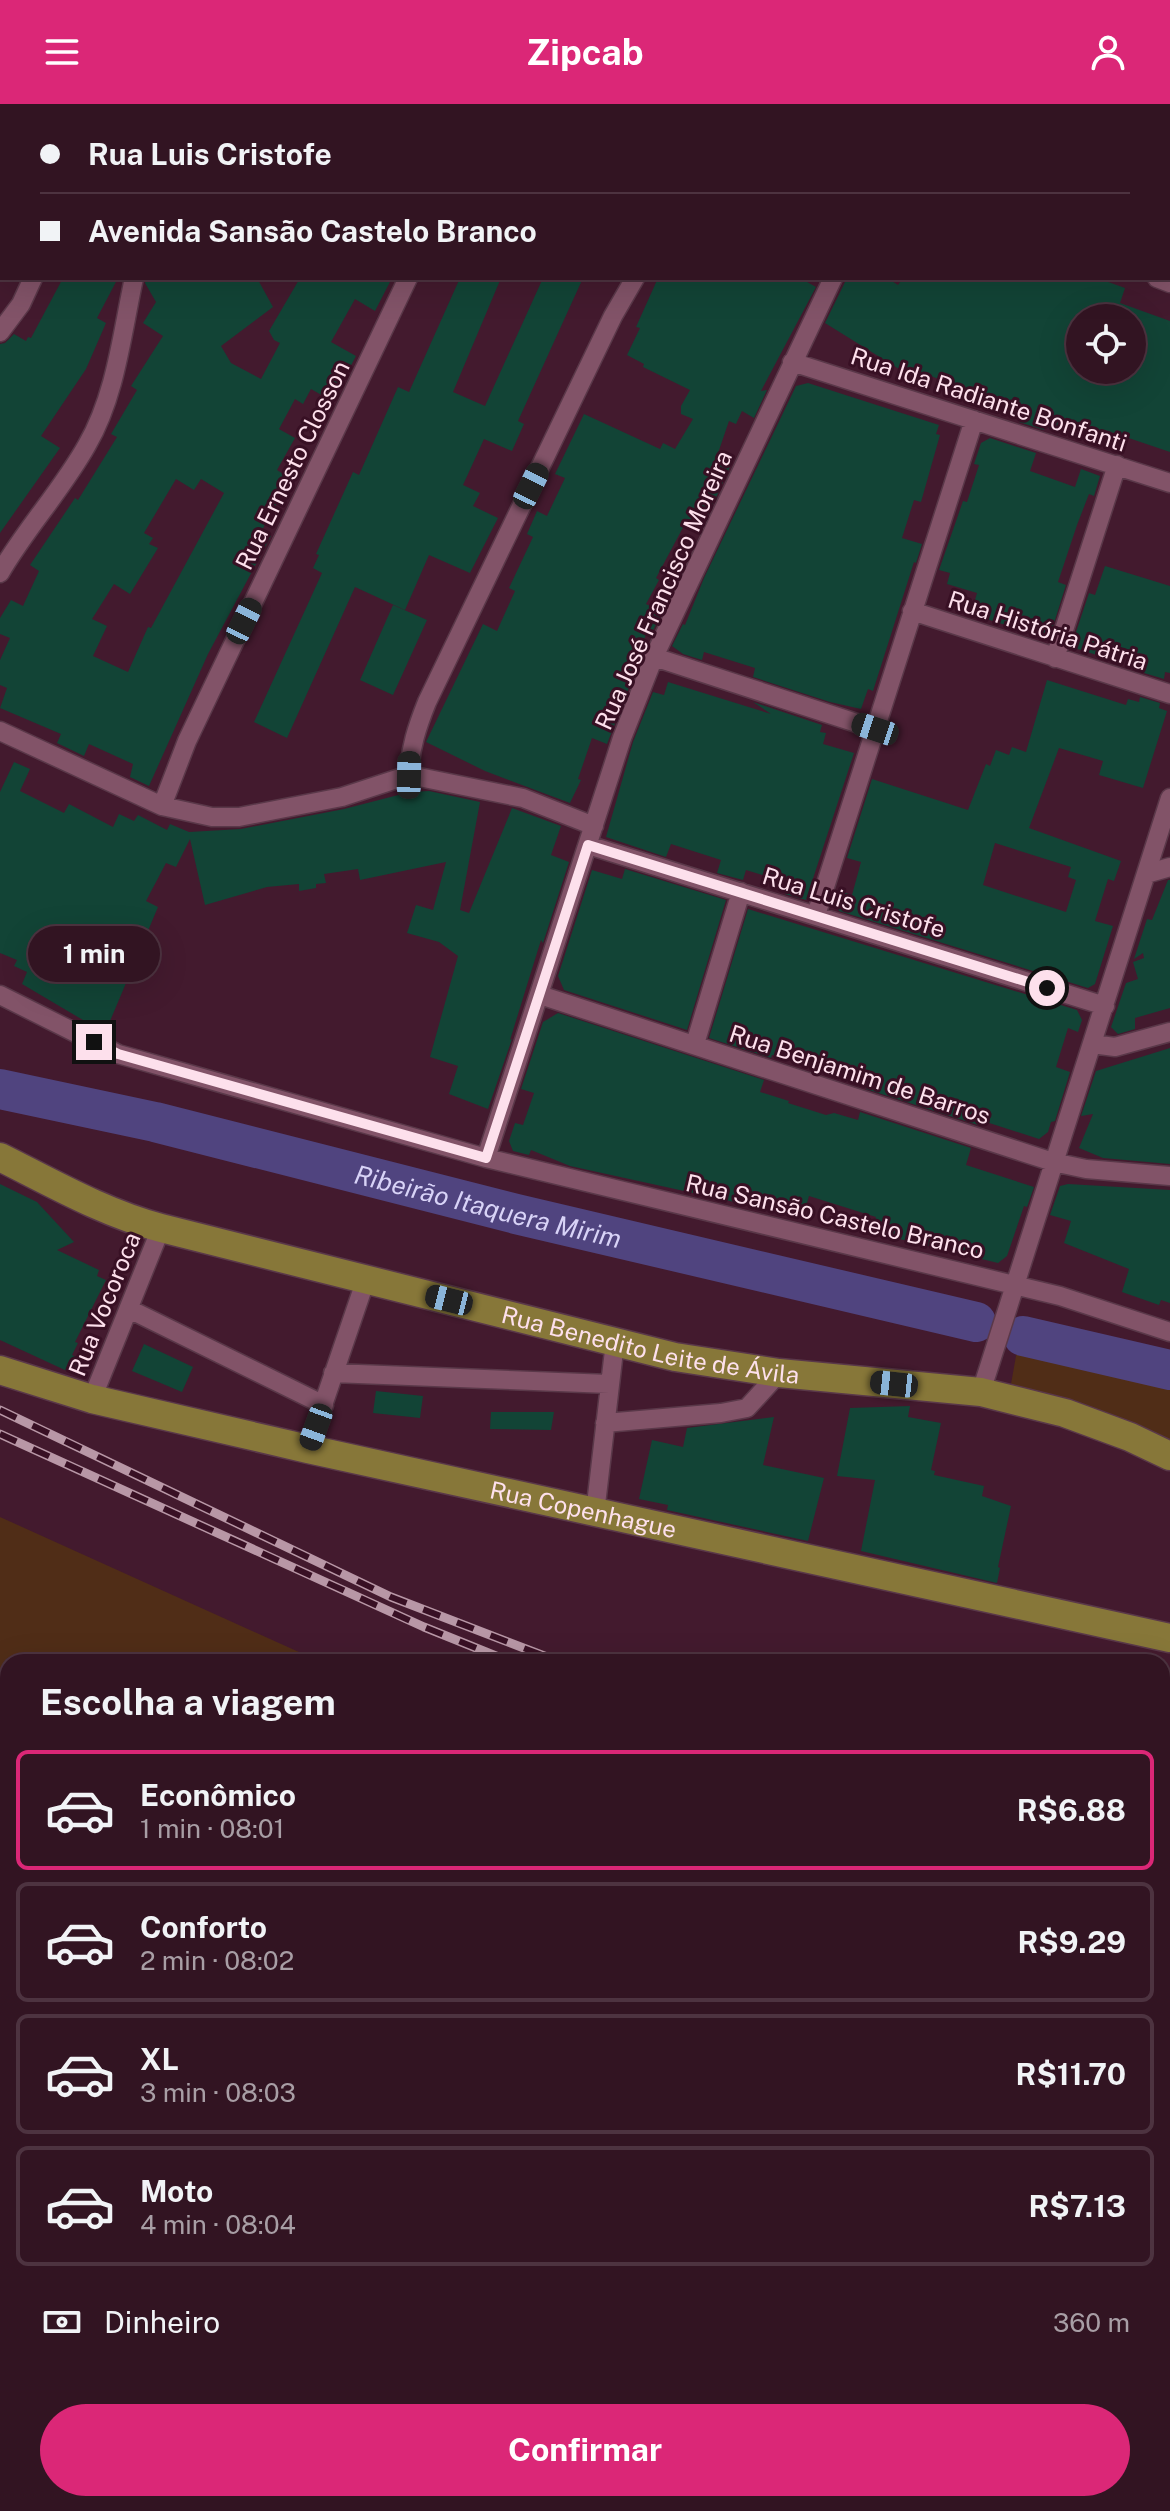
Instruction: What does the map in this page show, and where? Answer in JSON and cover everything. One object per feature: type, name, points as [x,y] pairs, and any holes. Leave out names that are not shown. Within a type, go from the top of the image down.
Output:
[{"type":"main road","name":"Rua Benedito Leite de Ávila","points":[[0,1157],[74,1195],[138,1222],[161,1228],[675,1357],[779,1373],[981,1392],[1065,1413],[1130,1437],[1170,1456]]},
{"type":"main road","name":"Rua Copenhague","points":[[0,1370],[92,1399],[308,1449],[1170,1638]]},
{"type":"street","points":[[0,332],[21,304],[32,280]]},
{"type":"street","points":[[0,573],[89,443],[113,375],[134,280]]},
{"type":"street","name":"Rua Ernesto Closson","points":[[162,806],[187,741],[407,280]]},
{"type":"street","points":[[409,775],[415,732],[427,702],[613,316],[634,280]]},
{"type":"street","name":"Rua José Francisco Moreira","points":[[486,1158],[622,738],[654,657],[832,280]]},
{"type":"street","name":"Rua Ida Radiante Bonfanti","points":[[792,362],[1170,483]]},
{"type":"street","points":[[816,915],[974,420]]},
{"type":"street","points":[[1055,658],[1117,465]]},
{"type":"street","name":"Rua História Pátria","points":[[912,611],[1170,694]]},
{"type":"street","points":[[654,657],[875,729]]},
{"type":"street","points":[[0,731],[162,806],[212,817],[239,817],[342,797],[409,775],[523,798],[594,826]]},
{"type":"street","points":[[981,1392],[1170,798]]},
{"type":"street","name":"Rua Luis Cristofe","points":[[588,845],[1105,1006]]},
{"type":"street","points":[[1146,874],[1170,867]]},
{"type":"street","points":[[695,1044],[741,892]]},
{"type":"street","name":"Rua Sansão Castelo Branco","points":[[0,995],[118,1054],[486,1158],[1012,1293],[1060,1296],[1170,1332]]},
{"type":"street","name":"Rua Benjamim de Barros","points":[[540,995],[1053,1162],[1086,1169],[1170,1176]]},
{"type":"street","points":[[1092,1044],[1115,1047],[1170,1032]]},
{"type":"street","name":"Rua Vocoroca","points":[[92,1399],[161,1228]]},
{"type":"street","points":[[308,1449],[366,1279]]},
{"type":"street","points":[[129,1309],[324,1405]]},
{"type":"street","points":[[595,1513],[615,1342]]},
{"type":"street","points":[[333,1373],[609,1384]]},
{"type":"street","points":[[605,1423],[747,1408],[779,1373]]},
{"type":"shaded area","points":[[1019,1339],[1170,1376],[1170,1443],[1115,1418],[1011,1384]]},
{"type":"shaded area","points":[[0,1517],[303,1654],[0,1654]]},
{"type":"building","points":[[62,280],[117,280],[97,318],[106,323],[86,369],[41,436],[60,448],[0,533],[0,344],[14,334],[26,341],[28,337],[31,338]]},
{"type":"building","points":[[146,280],[258,280],[273,307],[221,346],[231,363],[261,379],[280,343],[269,331],[299,280],[391,280],[375,311],[355,299],[331,342],[356,356],[332,401],[311,389],[303,404],[295,399],[279,429],[295,438],[277,470],[291,479],[262,530],[271,536],[208,654],[149,786],[130,777],[133,764],[89,744],[84,756],[57,743],[61,734],[0,708],[7,688],[0,685],[0,660],[10,638],[0,634],[0,618],[11,600],[23,606],[39,571],[30,565],[75,498],[78,500],[117,437],[111,434],[137,390],[131,386],[163,336],[143,323],[156,302]],"holes":[[[176,479],[194,490],[201,479],[224,493],[151,628],[148,627],[128,672],[93,656],[107,626],[92,619],[114,584],[130,594],[158,548],[149,544],[153,538],[144,533]]]},
{"type":"building","points":[[459,280],[500,280],[453,392],[485,406],[542,280],[582,280],[518,421],[524,424],[512,451],[484,439],[463,485],[480,493],[473,506],[498,518],[470,573],[429,555],[405,610],[355,587],[287,738],[254,722],[322,573],[313,568],[319,555],[316,554],[353,472],[359,475],[398,387],[409,392]]},
{"type":"building","points":[[657,280],[804,280],[816,287],[761,391],[767,390],[754,418],[742,411],[736,424],[729,421],[716,459],[730,467],[702,528],[687,520],[656,578],[659,580],[646,604],[662,612],[652,633],[648,630],[636,658],[627,684],[630,685],[607,744],[592,738],[578,779],[581,780],[570,803],[485,771],[426,742],[483,624],[497,631],[515,591],[509,588],[533,537],[527,534],[537,511],[547,516],[565,478],[555,474],[584,414],[660,449],[663,443],[675,449],[693,419],[681,414],[681,406],[690,390],[643,367],[644,364],[627,355],[640,328],[636,327]]},
{"type":"building","points":[[846,280],[890,280],[898,285],[902,280],[1103,280],[1125,288],[1120,303],[1123,304],[1066,304],[1066,384],[1146,384],[1146,312],[1170,321],[1170,452],[1105,430],[1100,445],[1019,422],[1024,420],[1000,412],[1003,402],[900,365],[899,369],[825,323]]},
{"type":"building","points":[[808,383],[939,425],[936,434],[940,435],[921,502],[914,500],[902,538],[922,544],[873,691],[868,689],[861,709],[753,677],[755,668],[704,652],[702,660],[683,654],[672,646],[685,625],[704,578],[796,386]]},
{"type":"building","points":[[990,438],[1036,453],[1030,471],[1075,487],[1081,469],[1100,476],[1094,496],[1089,494],[1058,582],[1066,585],[1049,639],[971,614],[977,593],[947,584],[950,573],[939,570],[963,501],[967,502],[979,465],[974,464],[981,443]]},
{"type":"building","points":[[1105,566],[1170,586],[1170,673],[1165,672],[1164,679],[1144,673],[1147,655],[1103,647],[1100,656],[1071,647],[1089,593],[1095,595]]},
{"type":"building","points":[[393,605],[427,620],[393,695],[360,680]]},
{"type":"building","points":[[1047,680],[1126,705],[1128,699],[1139,702],[1140,697],[1160,703],[1159,708],[1167,711],[1143,788],[1099,775],[1103,761],[1059,748],[1029,828],[1121,861],[1114,881],[1108,879],[1095,921],[1113,926],[1095,984],[1088,988],[839,911],[833,900],[837,890],[852,895],[861,862],[847,858],[872,779],[968,810],[986,764],[990,766],[996,750],[1009,755],[1012,747],[1026,752]],"holes":[[[995,843],[1071,867],[1068,877],[1076,880],[1066,912],[983,885]]]},
{"type":"building","points":[[668,682],[771,714],[753,702],[822,725],[820,732],[826,733],[823,744],[854,753],[806,900],[785,894],[788,883],[746,870],[743,880],[717,873],[721,860],[671,844],[666,857],[606,837],[633,742],[653,692],[664,695]]},
{"type":"building","points":[[14,762],[30,769],[20,791],[64,813],[69,804],[113,827],[119,814],[134,821],[138,815],[167,830],[170,824],[189,832],[241,829],[344,809],[410,792],[429,791],[480,802],[460,910],[469,913],[512,808],[561,826],[551,855],[569,862],[488,1109],[449,1094],[458,1066],[430,1057],[458,956],[439,942],[407,933],[416,905],[433,910],[446,862],[360,880],[358,869],[324,874],[326,883],[316,884],[316,888],[299,891],[299,884],[267,887],[205,905],[190,839],[176,867],[166,863],[146,901],[158,907],[105,1033],[22,984],[27,972],[14,966],[17,960],[0,953],[0,792]]},
{"type":"building","points":[[625,869],[726,900],[687,1030],[564,990],[558,976],[592,870],[622,879]]},
{"type":"building","points":[[1168,880],[1170,1008],[1135,1018],[1135,1029],[1118,1034],[1111,1027],[1126,983],[1138,979],[1133,962],[1144,958],[1143,953],[1134,959],[1147,919],[1152,920]]},
{"type":"building","points":[[748,909],[1077,1010],[1082,1020],[1078,1032],[1068,1028],[1056,1067],[1070,1072],[1055,1121],[1051,1122],[1048,1132],[1039,1139],[980,1120],[978,1125],[866,1089],[867,1085],[837,1076],[839,1072],[788,1055],[787,1059],[772,1055],[771,1058],[709,1038]]},
{"type":"building","points":[[558,1013],[764,1080],[760,1092],[788,1103],[826,1115],[834,1113],[858,1120],[860,1112],[971,1148],[966,1165],[1034,1187],[1007,1256],[998,1263],[871,1232],[876,1217],[809,1196],[803,1217],[570,1166],[531,1150],[529,1155],[513,1151],[509,1141],[515,1123],[523,1125],[534,1093],[521,1089],[543,1022]]},
{"type":"building","points":[[1170,1048],[1170,1164],[1103,1158],[1079,1148],[1093,1114],[1081,1116],[1096,1071]]},
{"type":"building","points":[[0,1184],[37,1202],[74,1242],[57,1250],[99,1270],[97,1276],[106,1280],[75,1342],[78,1343],[72,1355],[86,1362],[80,1377],[0,1340]]},
{"type":"building","points":[[1060,1186],[1170,1190],[1170,1303],[1161,1300],[1159,1305],[1122,1292],[1129,1269],[1064,1243],[1071,1221],[1050,1215]]},
{"type":"building","points":[[144,1344],[193,1367],[182,1392],[132,1371]]},
{"type":"building","points":[[376,1391],[423,1396],[420,1418],[373,1413]]},
{"type":"building","points":[[910,1406],[908,1417],[941,1423],[931,1470],[935,1471],[934,1475],[984,1486],[982,1496],[1011,1506],[997,1583],[861,1551],[875,1480],[837,1476],[850,1408]]},
{"type":"building","points":[[491,1412],[554,1412],[551,1430],[490,1429]]},
{"type":"building","points":[[774,1417],[763,1465],[824,1478],[808,1541],[667,1510],[668,1505],[639,1499],[652,1440],[683,1447],[687,1428]]},
{"type":"waterway","name":"Ribeirão Itaquera Mirim","points":[[0,1089],[155,1122],[516,1214],[976,1322]]},
{"type":"waterway","name":"Ribeirão Itaquera Mirim","points":[[1023,1336],[1170,1370]]},
{"type":"railway","points":[[0,1410],[391,1597],[539,1654]]},
{"type":"railway","points":[[0,1434],[424,1627],[491,1654]]},
{"type":"route","points":[[94,1042],[118,1054],[486,1158],[588,845],[1047,988]]}]
